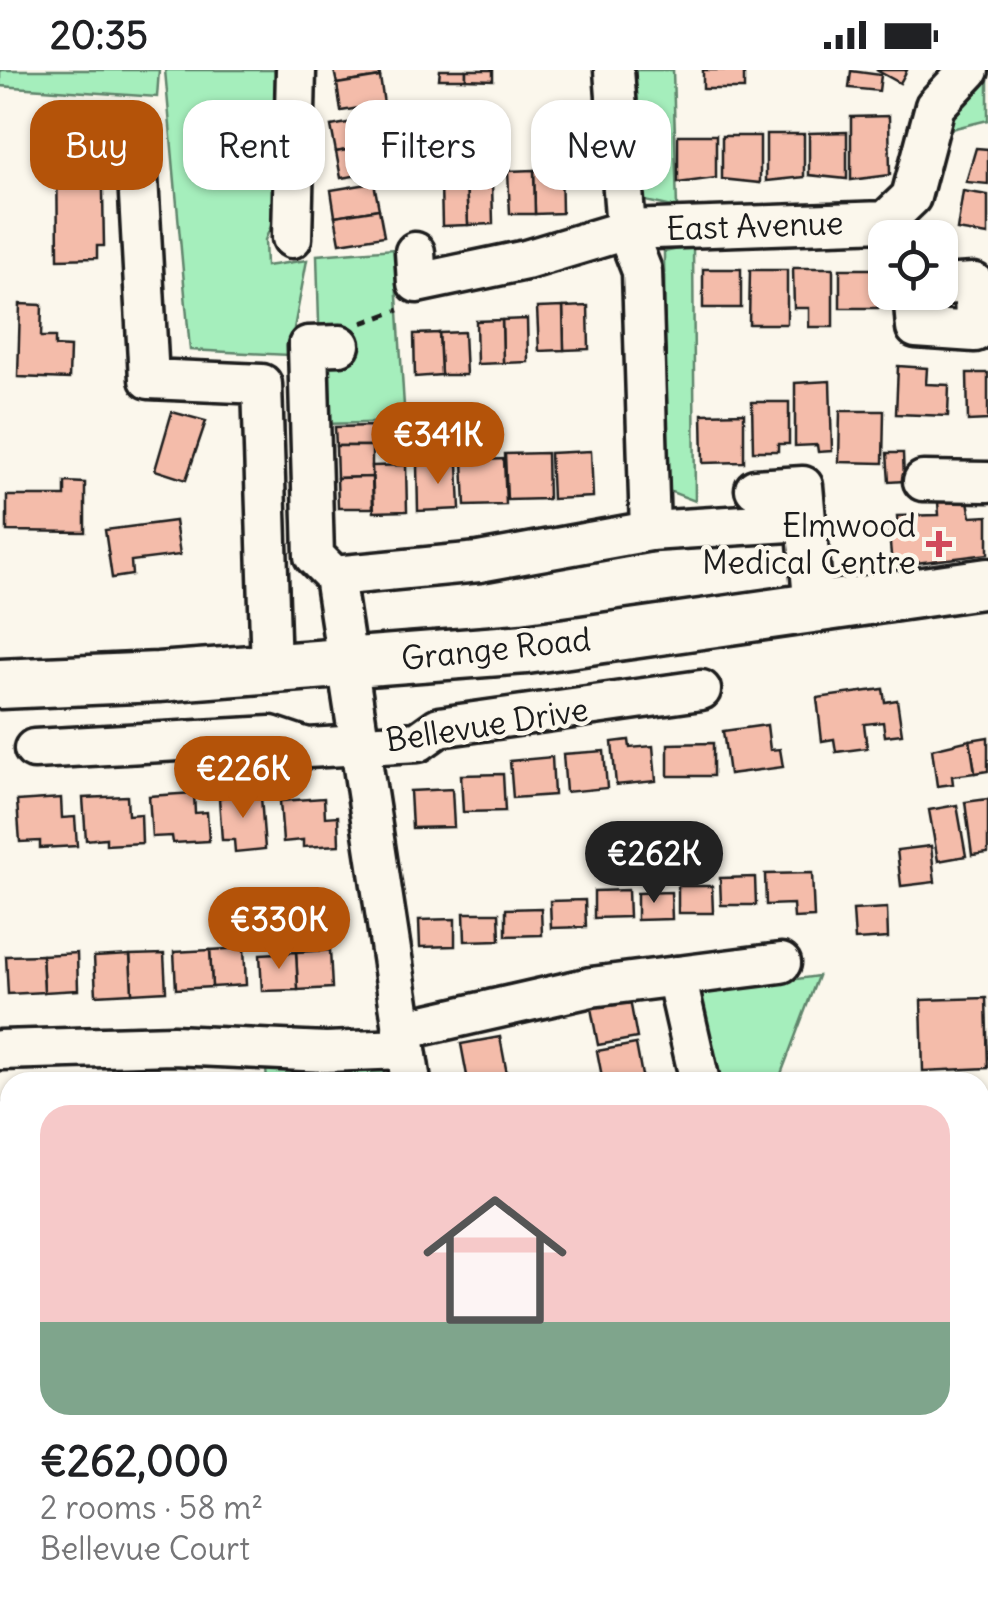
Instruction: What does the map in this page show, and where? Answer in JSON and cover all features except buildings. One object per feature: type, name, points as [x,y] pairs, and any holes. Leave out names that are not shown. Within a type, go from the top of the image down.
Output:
[{"type":"main road","name":"Grange Road","points":[[0,684],[271,669],[526,648],[988,583]]},
{"type":"street","points":[[292,238],[296,70]]},
{"type":"street","points":[[614,70],[626,230],[642,271],[650,531]]},
{"type":"street","name":"East Avenue","points":[[896,220],[911,197],[935,106],[969,70]]},
{"type":"street","points":[[139,190],[149,379],[262,384],[271,669]]},
{"type":"street","name":"East Avenue","points":[[416,268],[526,260],[626,230],[868,229]]},
{"type":"street","points":[[915,310],[916,328],[975,332],[974,284],[958,284]]},
{"type":"street","points":[[340,345],[308,346],[314,556],[334,576],[362,744],[405,1054]]},
{"type":"street","points":[[923,480],[988,482]]},
{"type":"street","points":[[755,489],[803,486],[814,610]]},
{"type":"street","points":[[334,576],[480,562],[650,531],[806,520]]},
{"type":"street","name":"Bellevue Drive","points":[[34,750],[271,736],[308,748],[418,742],[439,727],[700,690]]},
{"type":"street","points":[[0,1050],[172,1044],[405,1054],[591,987],[781,962]]},
{"type":"street","points":[[676,976],[698,1072]]},
{"type":"path","points":[[340,345],[346,328],[401,310],[416,268]]},
{"type":"green space","points":[[0,70],[159,70],[157,97],[0,86]]},
{"type":"green space","points":[[165,70],[275,70],[276,100],[183,100],[183,190],[280,190],[281,203],[265,240],[266,266],[307,260],[289,355],[190,350]]},
{"type":"green space","points":[[634,70],[673,70],[677,208],[641,200],[640,190],[671,190],[671,100],[636,100]]},
{"type":"green space","points":[[988,78],[988,120],[951,129],[948,118]]},
{"type":"green space","points":[[693,246],[695,501],[666,490],[664,252]]},
{"type":"green space","points":[[394,249],[405,422],[322,424],[317,255]]},
{"type":"green space","points":[[818,976],[782,1072],[716,1072],[698,993]]},
{"type":"green space","points":[[382,1067],[383,1072],[266,1072],[266,1068]]},
{"type":"place","name":"Elmwood Medical Centre","points":[[939,544]]}]
